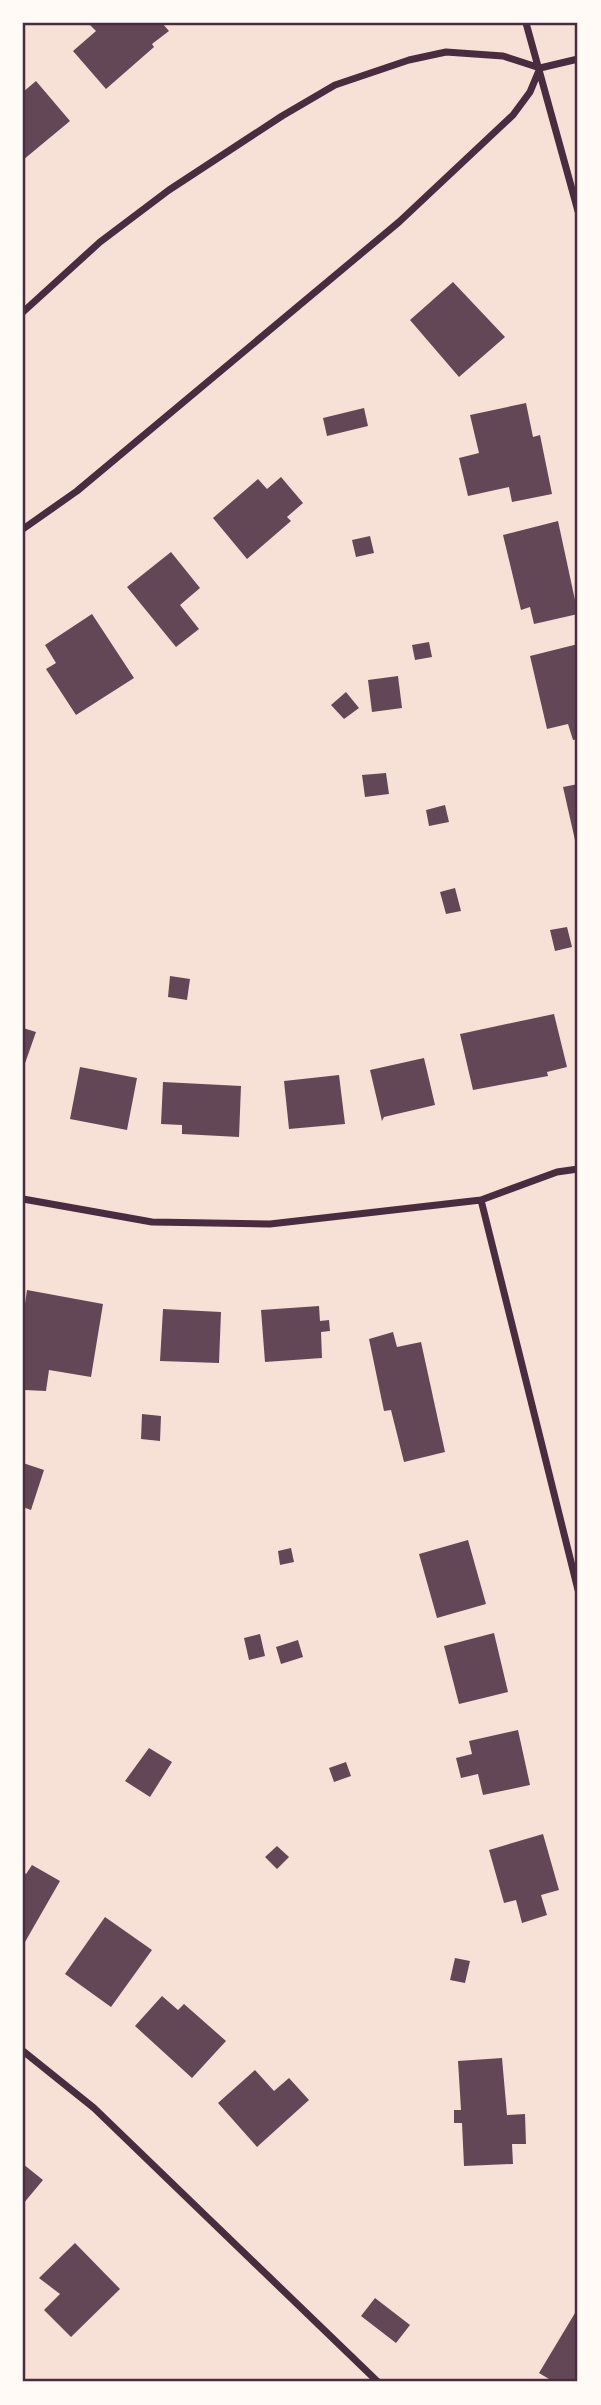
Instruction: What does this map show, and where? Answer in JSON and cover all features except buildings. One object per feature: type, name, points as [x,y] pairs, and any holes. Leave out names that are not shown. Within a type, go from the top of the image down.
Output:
[{"type":"street","points":[[526,23],[578,211]]},
{"type":"street","points":[[23,312],[100,242],[169,190],[282,116],[335,85],[409,60],[446,52],[503,56],[540,68],[578,59]]},
{"type":"street","points":[[23,529],[77,491],[399,222],[513,116],[530,92],[540,68]]},
{"type":"street","points":[[23,1199],[152,1222],[270,1224],[481,1200],[557,1172],[578,1169]]},
{"type":"street","points":[[481,1200],[578,1590]]},
{"type":"street","points":[[23,2051],[94,2108],[378,2382]]}]
